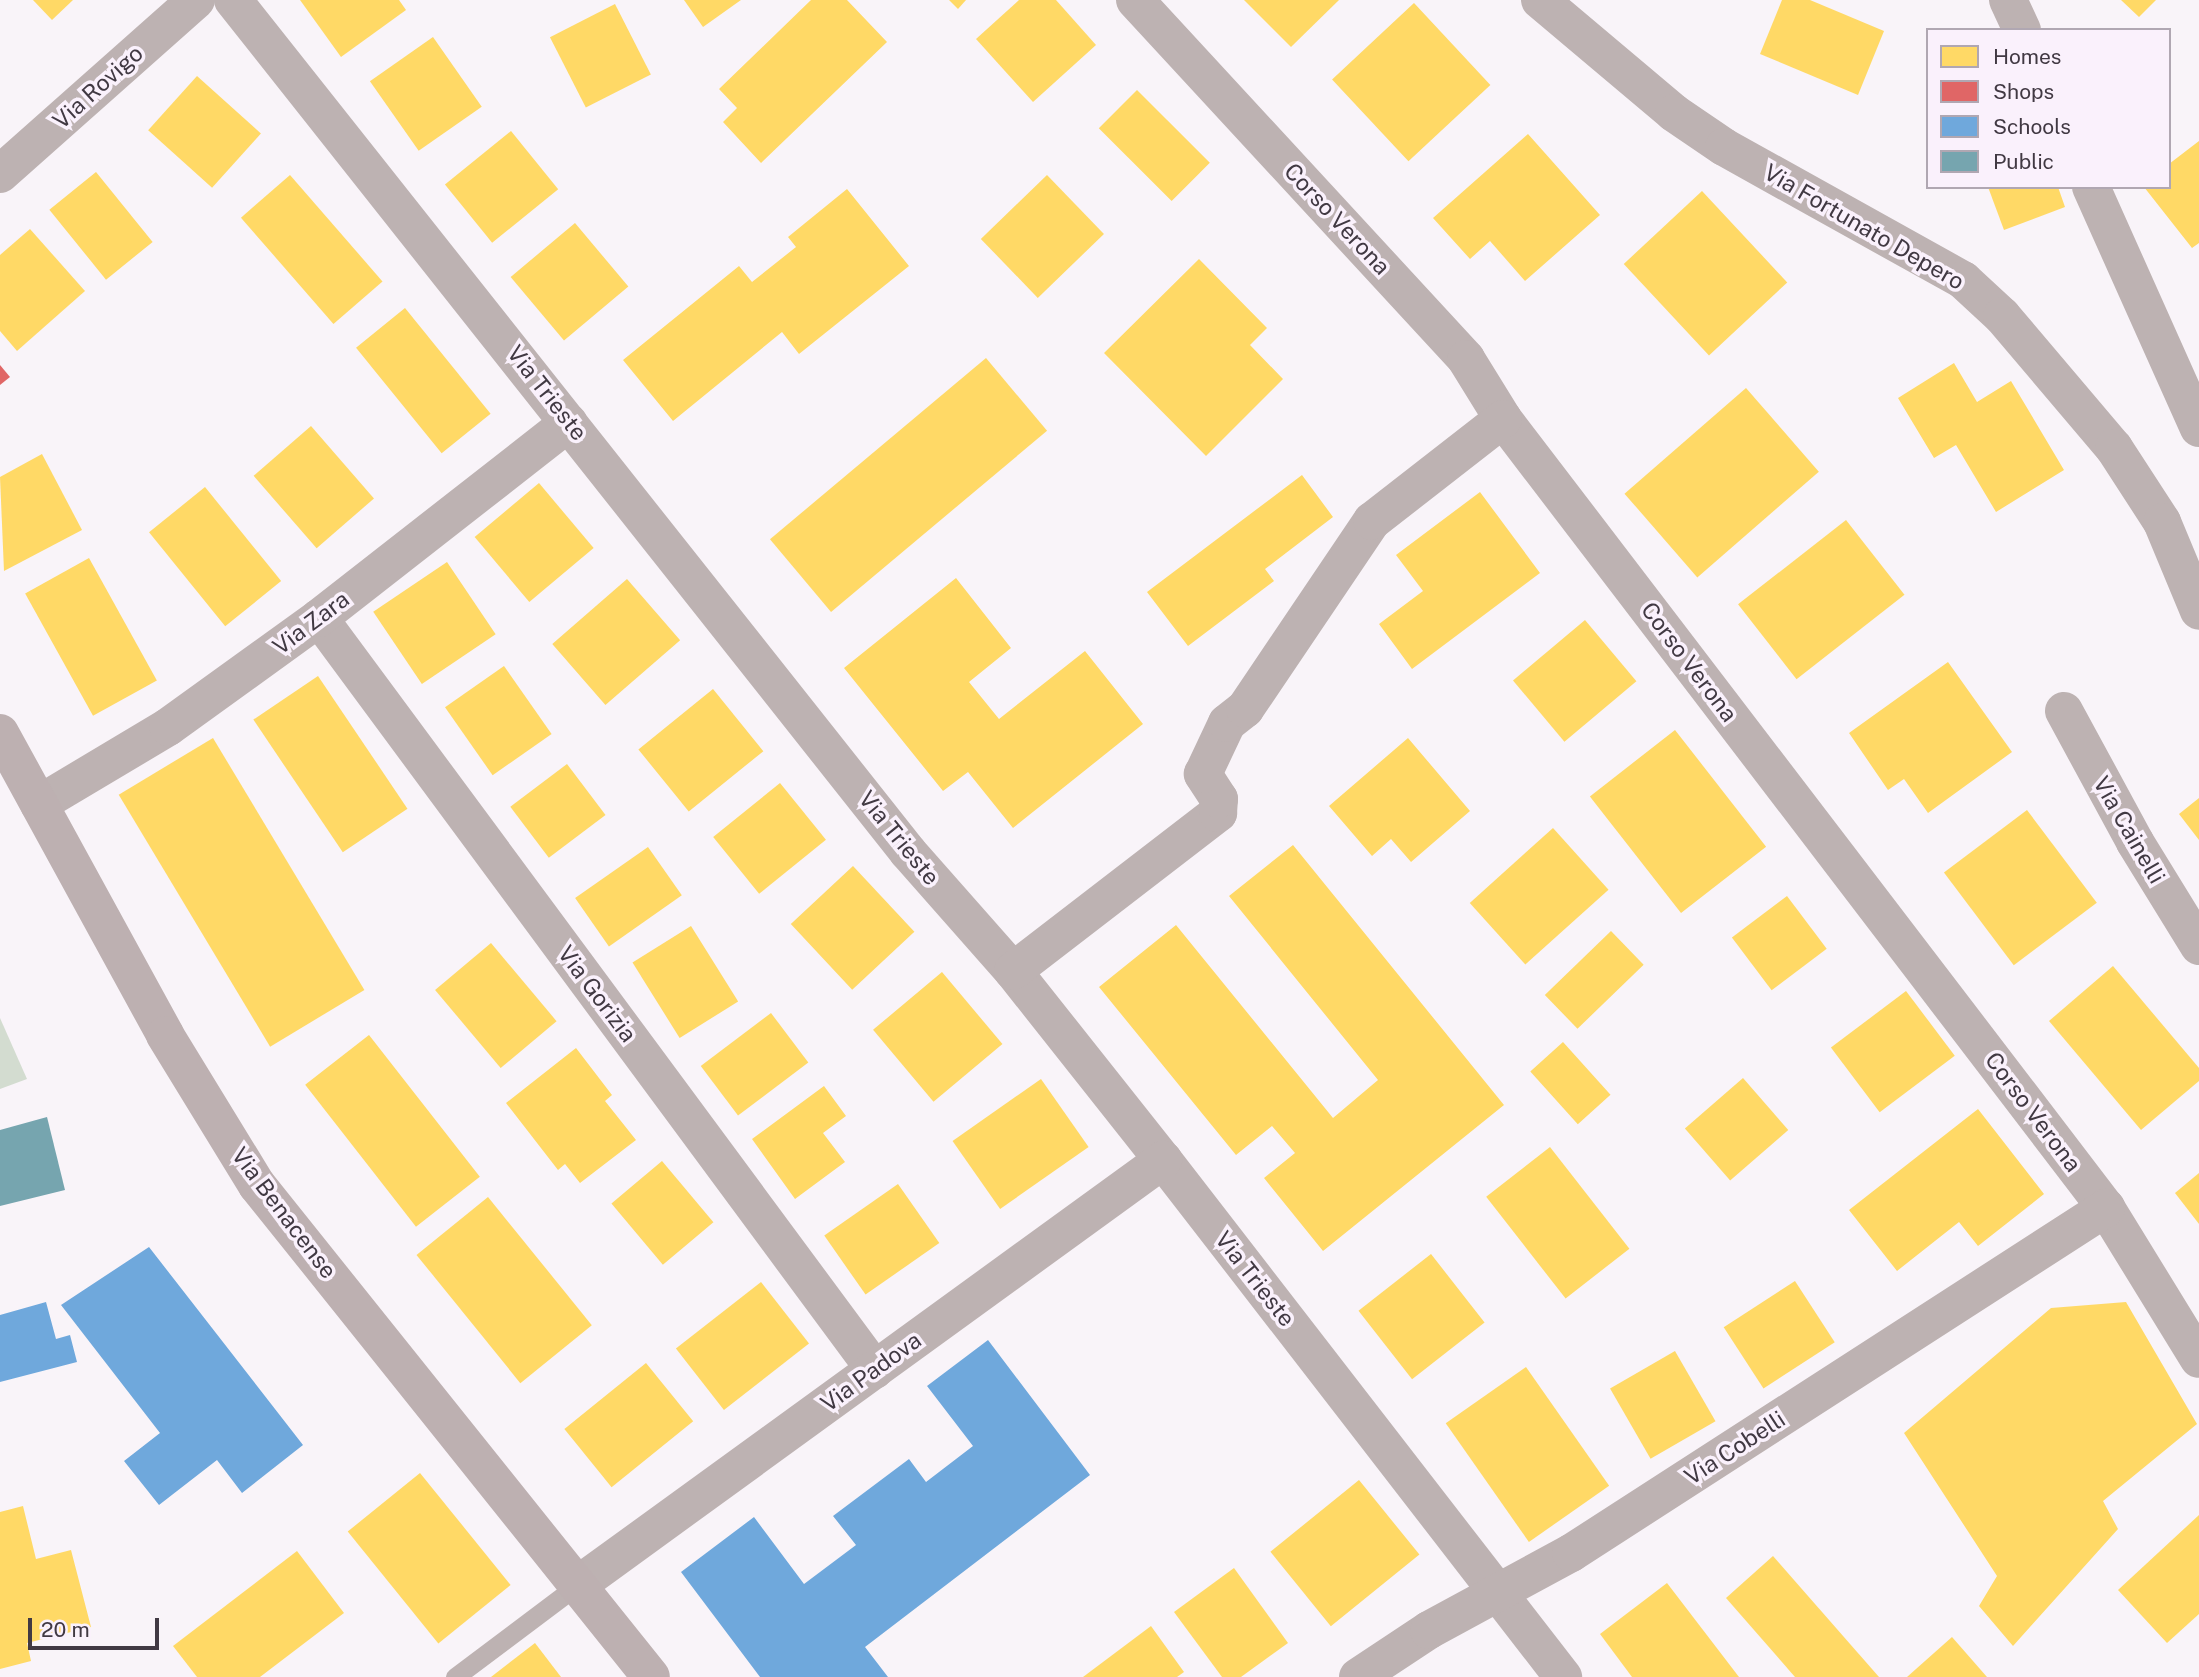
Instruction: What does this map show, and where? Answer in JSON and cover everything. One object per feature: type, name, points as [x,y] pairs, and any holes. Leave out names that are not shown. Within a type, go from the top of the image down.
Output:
[{"type":"main road","name":"Via Benacense","points":[[0,733],[165,1035],[257,1185],[651,1677]]},
{"type":"street","name":"Via Rovigo","points":[[0,174],[196,0]]},
{"type":"street","name":"Via Trieste","points":[[233,0],[908,852],[1013,971],[1163,1160],[1563,1677]]},
{"type":"street","name":"Corso Verona","points":[[1135,0],[1466,359],[1503,419],[2106,1208],[2199,1359]]},
{"type":"street","name":"Via Fortunato Depero","points":[[1540,0],[1674,113],[1735,153],[1963,280],[2002,316],[2114,448],[2162,522],[2199,611]]},
{"type":"street","points":[[2008,0],[2021,28]]},
{"type":"street","points":[[2092,189],[2199,428]]},
{"type":"street","points":[[1013,971],[1218,813],[1219,799],[1202,774],[1227,723],[1245,709],[1372,521],[1503,419]]},
{"type":"street","name":"Via Zara","points":[[39,804],[168,727],[319,618],[569,423]]},
{"type":"street","name":"Via Gorizia","points":[[319,618],[875,1370]]},
{"type":"street","name":"Via Cainelli","points":[[2064,711],[2135,842],[2199,946]]},
{"type":"street","name":"Via Padova","points":[[579,1584],[1163,1160]]},
{"type":"street","name":"Via Cobelli","points":[[1358,1677],[1429,1630],[1572,1553],[2106,1208]]},
{"type":"lane","points":[[455,1677],[579,1584]]},
{"type":"shaded area","points":[[0,1018],[27,1079],[0,1089]]},
{"type":"building: Homes","points":[[33,0],[73,0],[52,20]]},
{"type":"building: Homes","points":[[300,0],[399,0],[406,10],[341,57]]},
{"type":"building: Homes","points":[[684,0],[741,0],[703,27]]},
{"type":"building: Homes","points":[[811,0],[847,0],[887,42],[761,163],[723,122],[737,108],[719,89]]},
{"type":"building: Homes","points":[[949,0],[966,0],[958,9]]},
{"type":"building: Homes","points":[[1019,0],[1056,0],[1096,45],[1033,102],[976,39]]},
{"type":"building: Homes","points":[[1244,0],[1339,0],[1291,47]]},
{"type":"building: Homes","points":[[1782,0],[1810,0],[1884,31],[1858,95],[1760,54]]},
{"type":"building: Homes","points":[[2121,0],[2156,0],[2139,17]]},
{"type":"building: Homes","points":[[1414,3],[1490,85],[1408,161],[1332,79]]},
{"type":"building: Homes","points":[[615,4],[651,74],[586,108],[550,37]]},
{"type":"building: Homes","points":[[433,37],[482,107],[419,151],[370,81]]},
{"type":"building: Homes","points":[[197,76],[261,134],[212,188],[148,130]]},
{"type":"building: Homes","points":[[1137,90],[1210,163],[1172,201],[1099,128]]},
{"type":"building: Homes","points":[[511,131],[558,189],[492,243],[445,184]]},
{"type":"building: Homes","points":[[1528,134],[1600,215],[1525,281],[1490,241],[1470,259],[1433,218]]},
{"type":"building: Homes","points":[[2199,141],[2199,243],[2192,248],[2146,189],[2171,189],[2171,162]]},
{"type":"building: Homes","points":[[96,172],[153,242],[106,280],[49,210]]},
{"type":"building: Homes","points":[[290,175],[383,281],[333,324],[241,218]]},
{"type":"building: Homes","points":[[1047,175],[1104,234],[1038,298],[981,239]]},
{"type":"building: Homes","points":[[847,189],[909,266],[799,354],[782,332],[673,421],[623,360],[739,266],[752,282],[796,247],[788,237]]},
{"type":"building: Homes","points":[[1989,189],[2059,189],[2065,207],[2004,230]]},
{"type":"building: Homes","points":[[1702,191],[1787,282],[1709,355],[1624,264]]},
{"type":"building: Homes","points":[[575,223],[628,287],[564,341],[511,277]]},
{"type":"building: Homes","points":[[30,229],[85,291],[17,351],[0,331],[0,255]]},
{"type":"building: Homes","points":[[1199,259],[1267,328],[1250,345],[1283,379],[1206,456],[1104,353]]},
{"type":"building: Homes","points":[[405,308],[491,414],[442,453],[356,348]]},
{"type":"building: Homes","points":[[986,358],[1047,431],[831,612],[770,539]]},
{"type":"building: Homes","points":[[1954,363],[1977,402],[2011,381],[2064,470],[1996,512],[1956,445],[1934,458],[1898,398]]},
{"type":"building: Homes","points":[[1746,388],[1819,472],[1697,577],[1624,494]]},
{"type":"building: Homes","points":[[311,426],[374,498],[317,548],[254,476]]},
{"type":"building: Homes","points":[[42,454],[82,530],[4,571],[0,477]]},
{"type":"building: Homes","points":[[1302,475],[1333,517],[1265,569],[1274,581],[1188,646],[1147,592]]},
{"type":"building: Homes","points":[[539,483],[594,548],[529,602],[475,537]]},
{"type":"building: Homes","points":[[205,487],[281,581],[225,626],[149,532]]},
{"type":"building: Homes","points":[[1480,492],[1540,573],[1412,669],[1379,624],[1423,591],[1396,555]]},
{"type":"building: Homes","points":[[1846,520],[1904,595],[1797,679],[1738,604]]},
{"type":"building: Homes","points":[[89,558],[157,680],[93,716],[25,593]]},
{"type":"building: Homes","points":[[447,562],[496,634],[422,684],[373,612]]},
{"type":"building: Homes","points":[[956,578],[1011,648],[969,682],[999,719],[1085,651],[1143,724],[1013,828],[968,772],[943,791],[844,668]]},
{"type":"building: Homes","points":[[627,579],[680,640],[605,705],[552,644]]},
{"type":"building: Homes","points":[[1585,620],[1636,681],[1564,742],[1513,680]]},
{"type":"building: Homes","points":[[1948,662],[2012,752],[1928,813],[1904,779],[1888,790],[1849,733]]},
{"type":"building: Homes","points":[[504,666],[552,734],[493,775],[445,707]]},
{"type":"building: Homes","points":[[318,676],[407,809],[343,852],[253,720]]},
{"type":"building: Homes","points":[[713,689],[763,751],[689,812],[638,749]]},
{"type":"building: Homes","points":[[1675,730],[1766,847],[1681,913],[1590,796]]},
{"type":"building: Homes","points":[[213,738],[364,990],[270,1047],[119,795]]},
{"type":"building: Homes","points":[[1408,738],[1470,811],[1411,862],[1391,839],[1372,856],[1329,806]]},
{"type":"building: Homes","points":[[567,764],[606,815],[549,858],[510,807]]},
{"type":"building: Homes","points":[[780,783],[826,840],[759,894],[713,837]]},
{"type":"building: Homes","points":[[2199,798],[2199,840],[2179,814]]},
{"type":"building: Homes","points":[[2027,810],[2097,903],[2014,965],[1944,873]]},
{"type":"building: Homes","points":[[1553,828],[1609,890],[1525,965],[1470,903]]},
{"type":"building: Homes","points":[[1293,845],[1504,1105],[1323,1251],[1264,1178],[1295,1153],[1272,1126],[1236,1155],[1099,987],[1176,925],[1333,1118],[1378,1080],[1229,896]]},
{"type":"building: Homes","points":[[648,847],[682,895],[609,946],[575,898]]},
{"type":"building: Homes","points":[[853,866],[914,932],[852,990],[791,924]]},
{"type":"building: Homes","points":[[1787,896],[1827,949],[1772,990],[1732,938]]},
{"type":"building: Homes","points":[[691,926],[738,1001],[680,1038],[632,963]]},
{"type":"building: Homes","points":[[1611,931],[1644,965],[1577,1029],[1545,995]]},
{"type":"building: Homes","points":[[491,943],[557,1021],[501,1068],[435,990]]},
{"type":"building: Homes","points":[[2113,966],[2199,1068],[2199,1081],[2141,1130],[2049,1021]]},
{"type":"building: Homes","points":[[942,972],[1002,1044],[933,1102],[873,1030]]},
{"type":"building: Homes","points":[[1906,991],[1955,1056],[1880,1112],[1831,1048]]},
{"type":"building: Homes","points":[[771,1013],[808,1063],[738,1115],[701,1066]]},
{"type":"building: Homes","points":[[369,1035],[480,1177],[416,1227],[305,1085]]},
{"type":"building: Homes","points":[[1563,1042],[1611,1095],[1578,1124],[1530,1071]]},
{"type":"building: Homes","points":[[576,1048],[612,1095],[605,1101],[636,1140],[580,1183],[565,1164],[558,1170],[506,1103]]},
{"type":"building: Homes","points":[[1743,1078],[1788,1130],[1730,1181],[1685,1129]]},
{"type":"building: Homes","points":[[1041,1079],[1089,1147],[1000,1209],[953,1141]]},
{"type":"building: Homes","points":[[824,1086],[846,1116],[823,1133],[845,1162],[795,1199],[752,1139]]},
{"type":"building: Homes","points":[[1978,1109],[2044,1194],[1978,1246],[1959,1222],[1897,1271],[1849,1210]]},
{"type":"building: Homes","points":[[1550,1147],[1629,1249],[1566,1299],[1486,1197]]},
{"type":"building: Homes","points":[[662,1161],[713,1222],[663,1265],[611,1203]]},
{"type":"building: Homes","points":[[2199,1173],[2199,1224],[2175,1193]]},
{"type":"building: Homes","points":[[898,1184],[939,1243],[866,1295],[824,1236]]},
{"type":"building: Homes","points":[[488,1197],[592,1325],[520,1383],[417,1255]]},
{"type":"building: Homes","points":[[1431,1254],[1485,1323],[1412,1379],[1359,1311]]},
{"type":"building: Homes","points":[[1795,1281],[1835,1342],[1763,1389],[1724,1327]]},
{"type":"building: Homes","points":[[761,1282],[809,1343],[724,1410],[676,1348]]},
{"type":"building: Homes","points":[[2126,1302],[2197,1424],[2103,1501],[2118,1529],[2013,1646],[1979,1606],[1997,1576],[1904,1433],[2051,1308]]},
{"type":"building: Homes","points":[[1675,1351],[1716,1421],[1651,1459],[1610,1388]]},
{"type":"building: Homes","points":[[646,1363],[693,1421],[612,1487],[564,1429]]},
{"type":"building: Homes","points":[[1526,1367],[1609,1486],[1529,1542],[1446,1423]]},
{"type":"building: Homes","points":[[420,1473],[511,1585],[438,1643],[348,1532]]},
{"type":"building: Homes","points":[[1359,1480],[1419,1555],[1331,1626],[1270,1552]]},
{"type":"building: Homes","points":[[23,1506],[36,1559],[71,1550],[91,1627],[27,1643],[31,1661],[0,1669],[0,1512]]},
{"type":"building: Homes","points":[[2199,1515],[2199,1614],[2167,1643],[2118,1590]]},
{"type":"building: Homes","points":[[297,1551],[344,1613],[260,1677],[197,1677],[173,1646]]},
{"type":"building: Homes","points":[[1773,1556],[1879,1677],[1795,1677],[1726,1598]]},
{"type":"building: Homes","points":[[1234,1568],[1288,1643],[1241,1677],[1222,1677],[1174,1612]]},
{"type":"building: Homes","points":[[1667,1583],[1739,1677],[1632,1677],[1600,1634]]},
{"type":"building: Homes","points":[[1151,1626],[1184,1672],[1177,1677],[1083,1677]]},
{"type":"building: Homes","points":[[1952,1637],[1987,1677],[1907,1677]]},
{"type":"building: Homes","points":[[535,1643],[561,1677],[491,1677]]},
{"type":"building: Shops","points":[[0,365],[10,377],[0,385]]},
{"type":"building: Schools","points":[[149,1247],[303,1445],[242,1493],[217,1460],[159,1505],[124,1461],[160,1433],[61,1305]]},
{"type":"building: Schools","points":[[46,1302],[56,1339],[70,1335],[77,1362],[0,1382],[0,1315]]},
{"type":"building: Schools","points":[[988,1340],[1090,1475],[865,1647],[888,1677],[760,1677],[681,1572],[754,1517],[804,1584],[856,1545],[833,1516],[909,1459],[926,1482],[973,1446],[927,1386]]},
{"type":"building: Public","points":[[47,1117],[65,1190],[0,1206],[0,1130]]}]
